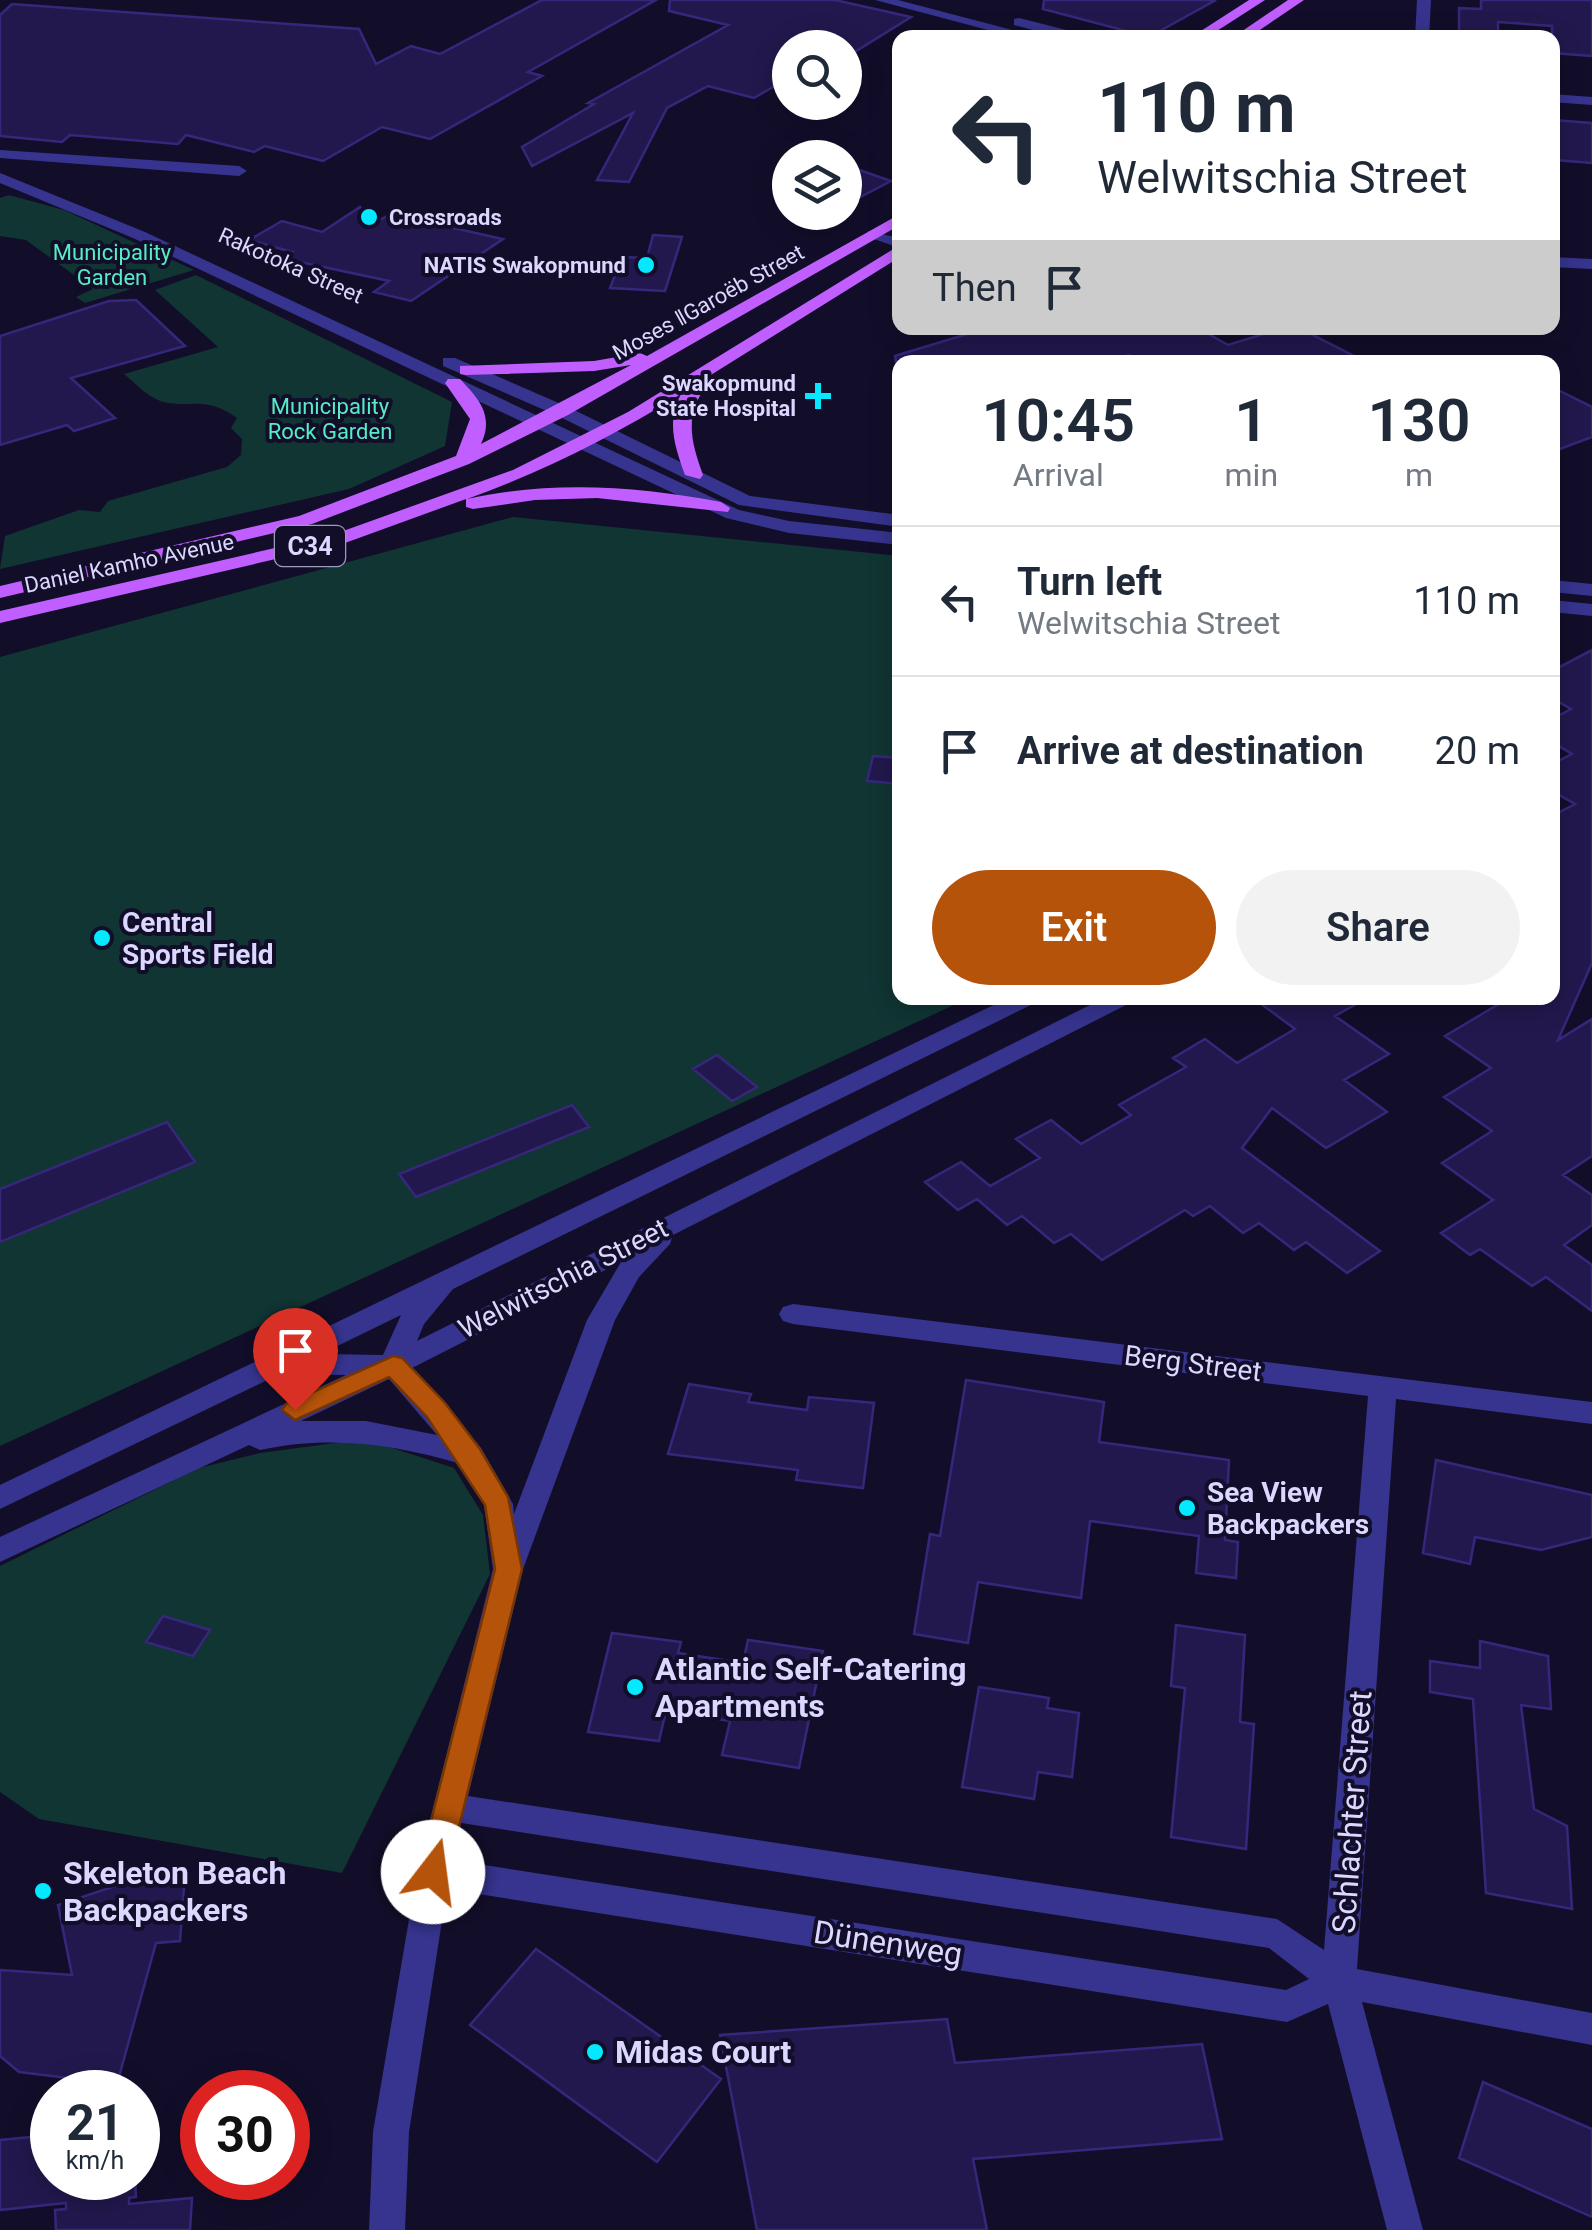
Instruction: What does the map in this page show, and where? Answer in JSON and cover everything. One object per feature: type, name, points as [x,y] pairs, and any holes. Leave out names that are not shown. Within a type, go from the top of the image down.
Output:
[{"type":"main road","points":[[1209,30],[1258,0]]},
{"type":"main road","points":[[1250,30],[1297,0]]},
{"type":"main road","points":[[1268,30],[1269,17]]},
{"type":"main road","name":"Moses ǁGaroëb Street","points":[[538,423],[892,225]]},
{"type":"main road","name":"Moses ǁGaroëb Street","points":[[606,432],[892,251]]},
{"type":"main road","points":[[463,460],[480,422],[478,407],[460,376],[594,366],[661,353]]},
{"type":"main road","points":[[694,475],[678,420],[680,406],[720,360]]},
{"type":"main road","name":"Daniel Kamho Avenue","points":[[0,592],[305,520],[463,460],[538,423]]},
{"type":"main road","name":"Daniel Kamho Avenue","points":[[0,616],[240,564],[389,523],[583,445],[606,432]]},
{"type":"main road","points":[[389,523],[525,495],[656,496],[721,508]]},
{"type":"street","points":[[882,0],[1004,30]]},
{"type":"street","points":[[927,0],[1049,30]]},
{"type":"street","points":[[1422,30],[1424,0]]},
{"type":"street","points":[[1560,99],[1592,101]]},
{"type":"street","points":[[1560,107],[1592,109]]},
{"type":"street","points":[[0,154],[239,171]]},
{"type":"street","name":"Rakotoka Street","points":[[0,165],[99,204],[460,376],[583,445],[721,508],[760,522],[892,538]]},
{"type":"street","name":"Rakotoka Street","points":[[0,178],[460,376],[562,410],[760,505],[892,520]]},
{"type":"street","points":[[874,234],[892,242]]},
{"type":"street","points":[[1560,262],[1592,264]]},
{"type":"street","points":[[1560,275],[1592,276]]},
{"type":"street","points":[[1560,587],[1592,590]]},
{"type":"street","points":[[1560,607],[1592,610]]},
{"type":"street","name":"Welwitschia Street","points":[[0,1498],[1013,1005]]},
{"type":"street","name":"Welwitschia Street","points":[[0,1550],[393,1365],[679,1219],[915,1106],[1109,1005]]},
{"type":"street","points":[[388,2230],[392,2132],[433,1872],[508,1569],[600,1320],[629,1270],[679,1219]]},
{"type":"street","points":[[393,1365],[412,1319],[448,1278]]},
{"type":"street","name":"Berg Street","points":[[793,1314],[1592,1413]]},
{"type":"street","points":[[281,1364],[393,1365],[470,1456],[498,1504],[508,1569]]},
{"type":"street","name":"Schlachter Street","points":[[1383,1386],[1339,1982],[1405,2230]]},
{"type":"street","points":[[197,1456],[288,1432],[361,1428],[470,1456]]},
{"type":"street","points":[[450,1807],[1277,1934],[1339,1982],[1592,2028]]},
{"type":"street","name":"Dünenweg","points":[[433,1872],[1287,2006],[1339,1982]]},
{"type":"green space","name":"Municipality Garden","points":[[9,195],[64,210],[194,270],[85,303],[76,297],[93,289],[26,240],[0,236],[0,198]]},
{"type":"green space","name":"Municipality Rock Garden","points":[[196,275],[452,402],[445,446],[349,489],[0,569],[5,536],[79,510],[100,512],[108,501],[227,467],[241,455],[242,439],[231,428],[237,418],[214,406],[158,400],[124,374],[218,347],[155,290]]},
{"type":"green space","points":[[513,517],[892,555],[892,1005],[954,1005],[0,1446],[0,657]]},
{"type":"green space","points":[[365,1439],[454,1468],[483,1515],[490,1574],[342,1873],[39,1819],[0,1792],[0,1566],[199,1468],[260,1453]]},
{"type":"building","points":[[542,0],[656,0],[528,72],[542,76],[430,139],[382,127],[323,161],[265,146],[254,152],[186,135],[178,144],[70,135],[62,142],[0,136],[0,15],[12,4],[359,29],[376,64],[411,46],[440,54]]},
{"type":"building","points":[[670,0],[835,0],[911,17],[862,47],[862,30],[772,30],[772,88],[754,98],[708,86],[667,108],[629,182],[597,180],[633,113],[532,166],[522,147],[594,104],[588,103],[728,25],[669,11]]},
{"type":"building","points":[[1044,0],[1216,0],[1162,30],[1122,30],[1043,9]]},
{"type":"building","points":[[1481,0],[1592,0],[1592,56],[1560,54],[1560,30],[1552,30],[1552,26],[1498,22],[1498,30],[1459,30],[1459,8],[1481,9]]},
{"type":"building","points":[[1560,121],[1592,123],[1592,163],[1560,160]]},
{"type":"building","points":[[862,171],[891,181],[862,196]]},
{"type":"building","points":[[360,207],[372,224],[391,214],[503,239],[411,301],[374,292],[389,281],[281,258],[292,252],[249,240],[282,221],[322,232]]},
{"type":"building","name":"NATIS Swakopmund","points":[[653,235],[682,237],[665,291],[610,288],[622,257],[647,258]]},
{"type":"building","points":[[136,300],[185,346],[71,378],[115,418],[74,431],[67,425],[0,445],[0,336],[109,301]]},
{"type":"building","points":[[964,335],[1210,335],[1228,345],[1260,335],[1313,335],[1352,355],[1129,355],[898,355]]},
{"type":"building","points":[[1560,391],[1592,407],[1592,437],[1560,449]]},
{"type":"building","points":[[1592,650],[1592,963],[1558,1040],[1592,1019],[1592,1156],[1563,1175],[1592,1195],[1592,1225],[1564,1245],[1592,1265],[1592,1311],[1546,1277],[1532,1286],[1480,1249],[1470,1255],[1441,1233],[1493,1200],[1442,1163],[1492,1131],[1444,1097],[1491,1068],[1445,1036],[1497,1005],[1560,1005],[1560,812],[1575,804],[1560,796],[1560,760],[1572,754],[1560,747],[1560,715],[1571,709],[1560,703],[1560,667]]},
{"type":"building","points":[[873,756],[892,757],[892,783],[867,781]]},
{"type":"building","points":[[1262,1005],[1355,1005],[1335,1016],[1389,1054],[1344,1080],[1387,1112],[1326,1148],[1272,1108],[1242,1148],[1380,1251],[1347,1273],[1306,1242],[1294,1250],[1259,1223],[1243,1233],[1210,1206],[1193,1216],[1185,1210],[1102,1260],[1071,1234],[1054,1243],[1022,1216],[1007,1225],[977,1199],[958,1210],[925,1182],[961,1162],[990,1186],[1040,1158],[1016,1139],[1051,1120],[1081,1144],[1131,1115],[1119,1105],[1186,1067],[1173,1058],[1205,1039],[1237,1063],[1295,1029]]},
{"type":"building","points":[[717,1055],[757,1087],[732,1101],[693,1069]]},
{"type":"building","points":[[572,1105],[589,1127],[416,1197],[399,1174]]},
{"type":"building","points":[[167,1122],[195,1162],[0,1242],[0,1189]]},
{"type":"building","points":[[966,1380],[1104,1402],[1099,1442],[1229,1460],[1225,1540],[1238,1542],[1236,1578],[1196,1573],[1199,1536],[1090,1521],[1081,1598],[978,1582],[968,1643],[914,1634],[930,1534],[940,1536]]},
{"type":"building","points":[[689,1384],[751,1394],[748,1402],[807,1410],[809,1397],[874,1403],[863,1488],[796,1480],[798,1470],[668,1454]]},
{"type":"building","points":[[1436,1460],[1592,1495],[1592,1537],[1541,1550],[1475,1537],[1470,1564],[1423,1553]]},
{"type":"building","points":[[163,1616],[210,1630],[193,1656],[146,1642]]},
{"type":"building","points":[[1176,1625],[1245,1635],[1240,1722],[1254,1724],[1246,1849],[1171,1837],[1185,1688],[1171,1686]]},
{"type":"building","points":[[612,1633],[681,1642],[678,1653],[743,1663],[748,1640],[823,1651],[799,1768],[722,1755],[730,1721],[666,1711],[659,1741],[588,1732]]},
{"type":"building","points":[[1480,1641],[1548,1656],[1551,1709],[1521,1705],[1534,1809],[1567,1826],[1572,1909],[1486,1893],[1473,1699],[1430,1692],[1430,1661],[1480,1668]]},
{"type":"building","points":[[979,1687],[1049,1698],[1047,1708],[1079,1713],[1072,1777],[1038,1772],[1034,1799],[962,1787]]},
{"type":"building","points":[[185,1874],[180,1941],[156,1943],[121,2070],[19,2072],[0,2056],[0,1970],[72,1975],[58,1905],[139,1878]]},
{"type":"building","name":"Midas Court","points":[[536,1949],[721,2079],[657,2162],[470,2025]]},
{"type":"building","points":[[947,2019],[955,2063],[1202,2044],[1222,2139],[973,2159],[987,2230],[757,2230],[720,2035]]},
{"type":"building","points":[[1483,2082],[1592,2129],[1592,2217],[1459,2158]]},
{"type":"building","points":[[30,2137],[30,2200],[129,2200],[129,2204],[192,2200],[190,2230],[56,2230],[55,2210],[66,2209],[66,2203],[0,2210],[0,2140]]},
{"type":"place","name":"Crossroads","points":[[369,217]]},
{"type":"place","name":"NATIS Swakopmund","points":[[646,265]]},
{"type":"place","name":"Swakopmund State Hospital","points":[[818,396]]},
{"type":"place","name":"Central Sports Field","points":[[102,938]]},
{"type":"place","name":"Sea View Backpackers","points":[[1187,1508]]},
{"type":"place","name":"Atlantic Self-Catering Apartments","points":[[635,1687]]},
{"type":"place","name":"Skeleton Beach Backpackers","points":[[43,1891]]},
{"type":"place","name":"Midas Court","points":[[595,2052]]},
{"type":"route","points":[[295,1410],[393,1365],[436,1410],[470,1456],[498,1504],[508,1569],[433,1872]]}]
